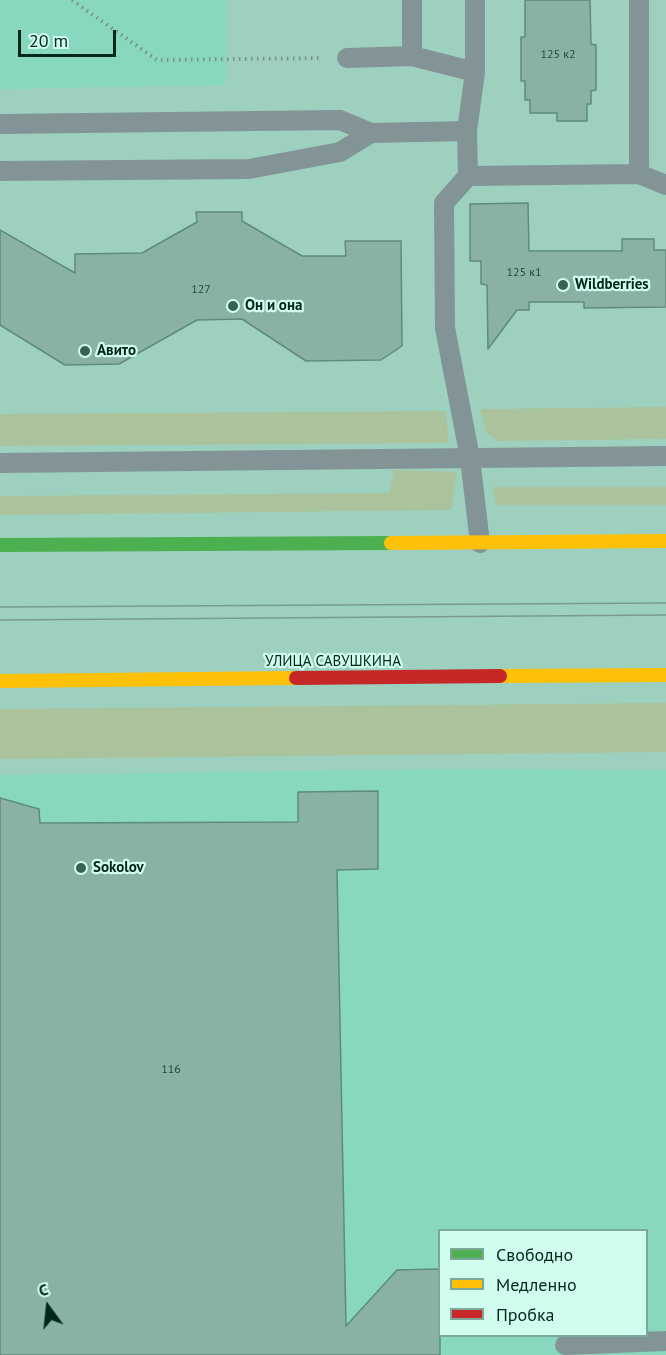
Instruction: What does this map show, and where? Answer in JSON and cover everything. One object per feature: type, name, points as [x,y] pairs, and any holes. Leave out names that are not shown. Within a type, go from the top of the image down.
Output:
[{"type":"main road","points":[[0,545],[666,541]]},
{"type":"main road","name":"УЛИЦА САВУШКИНА","points":[[0,681],[666,675]]},
{"type":"lane","points":[[412,0],[412,56]]},
{"type":"lane","points":[[475,0],[475,72],[466,131],[468,176],[444,203],[445,328],[470,458],[480,543]]},
{"type":"lane","points":[[639,0],[639,174]]},
{"type":"lane","points":[[347,58],[412,56],[475,72]]},
{"type":"lane","points":[[0,124],[340,120],[371,133],[466,131]]},
{"type":"lane","points":[[0,171],[249,169],[340,152],[371,133]]},
{"type":"lane","points":[[468,176],[639,174],[666,185]]},
{"type":"lane","points":[[0,463],[666,456]]},
{"type":"lane","points":[[565,1345],[666,1341]]},
{"type":"path","points":[[72,0],[157,60],[347,58]]},
{"type":"shaded area","points":[[0,0],[226,0],[225,85],[0,89]]},
{"type":"shaded area","points":[[666,407],[666,439],[497,441],[486,432],[480,409]]},
{"type":"shaded area","points":[[446,411],[449,443],[0,446],[0,414]]},
{"type":"shaded area","points":[[394,470],[457,472],[451,510],[0,515],[0,496],[389,493]]},
{"type":"shaded area","points":[[493,487],[666,487],[666,505],[496,505]]},
{"type":"shaded area","points":[[666,703],[666,752],[0,759],[0,709]]},
{"type":"shaded area","points":[[451,769],[666,770],[666,1355],[0,1355],[0,775]]},
{"type":"building","points":[[525,0],[590,0],[591,44],[596,45],[596,90],[591,91],[591,104],[587,104],[587,121],[557,121],[557,113],[530,113],[530,100],[525,100],[525,81],[521,81],[521,37],[525,37]]},
{"type":"building","points":[[528,203],[529,251],[622,251],[622,239],[654,239],[654,250],[666,250],[666,307],[584,308],[584,302],[529,302],[529,310],[517,310],[488,349],[487,285],[481,284],[481,261],[470,261],[470,204]]},
{"type":"building","points":[[196,212],[242,212],[242,221],[302,256],[346,256],[345,241],[401,241],[402,346],[381,360],[306,361],[242,319],[197,320],[119,364],[65,365],[0,325],[0,230],[75,273],[75,254],[142,253],[197,222]]},
{"type":"building","points":[[378,791],[378,869],[337,870],[346,1326],[397,1270],[438,1269],[440,1355],[0,1355],[0,798],[39,809],[40,823],[298,822],[298,792]]},
{"type":"tram line","points":[[0,607],[666,603]]},
{"type":"tram line","points":[[0,620],[666,615]]},
{"type":"traffic: fast","points":[[0,545],[391,543]]},
{"type":"traffic: slow","points":[[391,543],[666,541]]},
{"type":"traffic: slow","points":[[500,676],[666,675]]},
{"type":"traffic: slow","points":[[0,681],[296,678]]},
{"type":"traffic: jam","points":[[296,678],[500,676]]},
{"type":"place","name":"Wildberries","points":[[563,285]]},
{"type":"place","name":"Он и она","points":[[233,306]]},
{"type":"place","name":"Авито","points":[[85,351]]},
{"type":"place","name":"Sokolov","points":[[81,868]]}]
